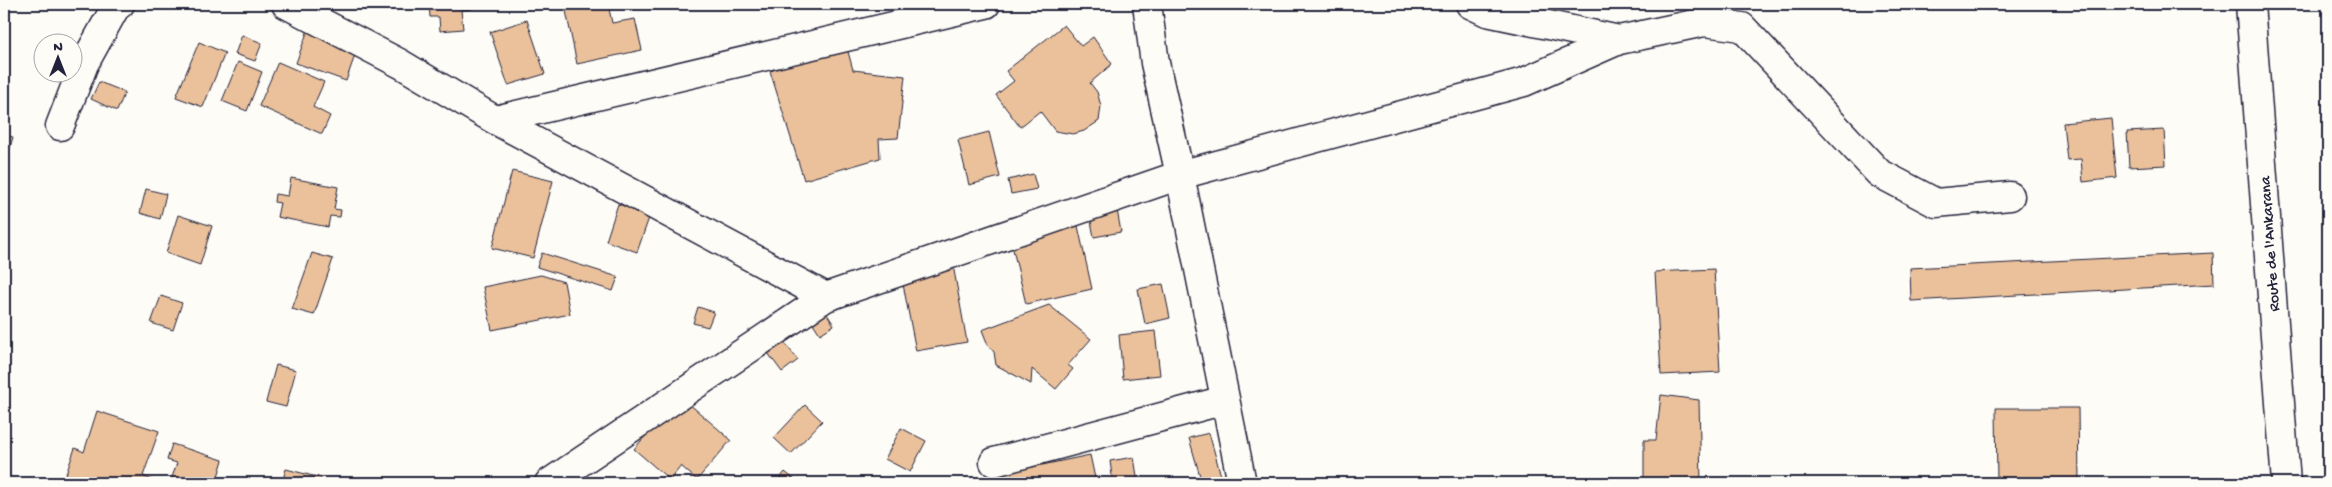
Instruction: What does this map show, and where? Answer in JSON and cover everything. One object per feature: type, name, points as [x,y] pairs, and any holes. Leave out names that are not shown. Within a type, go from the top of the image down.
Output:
[{"type":"street","points":[[60,126],[84,64],[115,8],[120,4]]},
{"type":"street","points":[[286,4],[401,64],[495,120],[826,297]]},
{"type":"street","points":[[495,120],[664,79],[758,60],[986,4]]},
{"type":"street","points":[[1147,4],[1155,63],[1180,175],[1242,483]]},
{"type":"street","points":[[1470,4],[1487,12],[1620,40]]},
{"type":"street","name":"Route de l'Ankarana","points":[[2250,4],[2286,483]]},
{"type":"street","points":[[549,483],[826,297],[1180,175],[1524,82],[1620,40],[1704,22],[1742,27],[1879,173],[1936,203],[2010,196]]},
{"type":"street","points":[[994,462],[1226,400]]},
{"type":"building","points":[[429,4],[472,4],[472,9],[461,10],[463,29],[440,31],[439,17],[430,17]]},
{"type":"building","points":[[608,4],[612,23],[635,19],[642,50],[577,64],[565,6]]},
{"type":"building","points":[[1558,4],[1589,4],[1589,9],[1558,6]]},
{"type":"building","points":[[527,20],[545,74],[508,85],[490,32]]},
{"type":"building","points":[[1064,25],[1081,46],[1093,37],[1112,64],[1090,83],[1097,92],[1101,106],[1099,121],[1084,131],[1073,134],[1055,131],[1040,111],[1020,127],[996,95],[1014,81],[1006,71]]},
{"type":"building","points":[[309,27],[355,55],[346,81],[296,63]]},
{"type":"building","points":[[242,35],[262,43],[255,61],[235,54]]},
{"type":"building","points":[[199,42],[225,53],[203,107],[176,97]]},
{"type":"building","points":[[847,48],[853,70],[905,76],[898,138],[879,139],[880,158],[804,180],[770,71]]},
{"type":"building","points":[[238,62],[262,72],[247,111],[222,101]]},
{"type":"building","points":[[278,62],[324,82],[313,107],[330,116],[322,134],[259,106]]},
{"type":"building","points":[[99,82],[125,92],[117,111],[91,99]]},
{"type":"building","points":[[2111,118],[2117,178],[2083,182],[2081,159],[2067,160],[2063,123]]},
{"type":"building","points":[[2164,130],[2166,165],[2129,167],[2127,132]]},
{"type":"building","points":[[989,132],[1000,177],[969,185],[958,140]]},
{"type":"building","points":[[4,135],[13,137],[5,165],[4,165]]},
{"type":"building","points":[[512,171],[553,181],[533,258],[492,248]]},
{"type":"building","points":[[1033,174],[1037,189],[1011,194],[1008,180]]},
{"type":"building","points":[[291,178],[338,187],[334,209],[341,210],[340,217],[330,216],[328,227],[277,217],[280,203],[274,202],[275,194],[288,196]]},
{"type":"building","points":[[146,189],[166,194],[160,219],[140,213]]},
{"type":"building","points":[[618,204],[650,215],[637,252],[606,241]]},
{"type":"building","points":[[1117,210],[1121,232],[1094,237],[1090,216]]},
{"type":"building","points":[[178,215],[212,226],[200,265],[166,253]]},
{"type":"building","points":[[1078,226],[1092,289],[1026,304],[1011,241]]},
{"type":"building","points":[[312,253],[333,259],[314,315],[292,309]]},
{"type":"building","points":[[542,253],[618,277],[613,291],[537,267]]},
{"type":"building","points":[[2213,253],[2214,284],[1911,301],[1910,268]]},
{"type":"building","points":[[953,265],[967,342],[916,351],[901,274]]},
{"type":"building","points":[[1714,269],[1720,372],[1661,375],[1655,272]]},
{"type":"building","points":[[541,275],[564,282],[570,314],[492,330],[483,287]]},
{"type":"building","points":[[1163,284],[1170,318],[1145,324],[1138,289]]},
{"type":"building","points":[[161,296],[182,303],[173,330],[151,323]]},
{"type":"building","points":[[1049,305],[1091,339],[1068,365],[1073,369],[1056,389],[1032,369],[1031,384],[996,365],[994,352],[988,345],[982,330]]},
{"type":"building","points":[[698,307],[714,312],[708,327],[693,323]]},
{"type":"building","points":[[825,311],[834,325],[820,334],[811,320]]},
{"type":"building","points":[[1155,331],[1160,375],[1123,379],[1119,335]]},
{"type":"building","points":[[778,334],[798,360],[782,372],[762,345]]},
{"type":"building","points":[[276,365],[296,370],[286,407],[266,402]]},
{"type":"building","points":[[1661,395],[1699,400],[1701,483],[1644,483],[1644,440],[1656,440]]},
{"type":"building","points":[[680,396],[731,440],[697,480],[681,466],[670,480],[634,449]]},
{"type":"building","points":[[805,405],[822,421],[791,454],[774,438]]},
{"type":"building","points":[[1996,408],[2078,408],[2079,483],[1997,483]]},
{"type":"building","points":[[97,411],[159,431],[143,476],[159,483],[63,483],[75,448],[84,452]]},
{"type":"building","points":[[901,428],[926,441],[910,472],[885,459]]},
{"type":"building","points":[[1209,433],[1223,483],[1202,483],[1189,438]]},
{"type":"building","points":[[172,444],[223,460],[216,483],[170,483],[177,463],[167,460]]},
{"type":"building","points":[[1090,455],[1096,483],[1006,483],[1004,473]]},
{"type":"building","points":[[1134,457],[1138,483],[1113,483],[1110,461]]},
{"type":"building","points":[[286,469],[321,478],[320,483],[282,483]]},
{"type":"building","points":[[785,472],[799,483],[776,483]]}]
